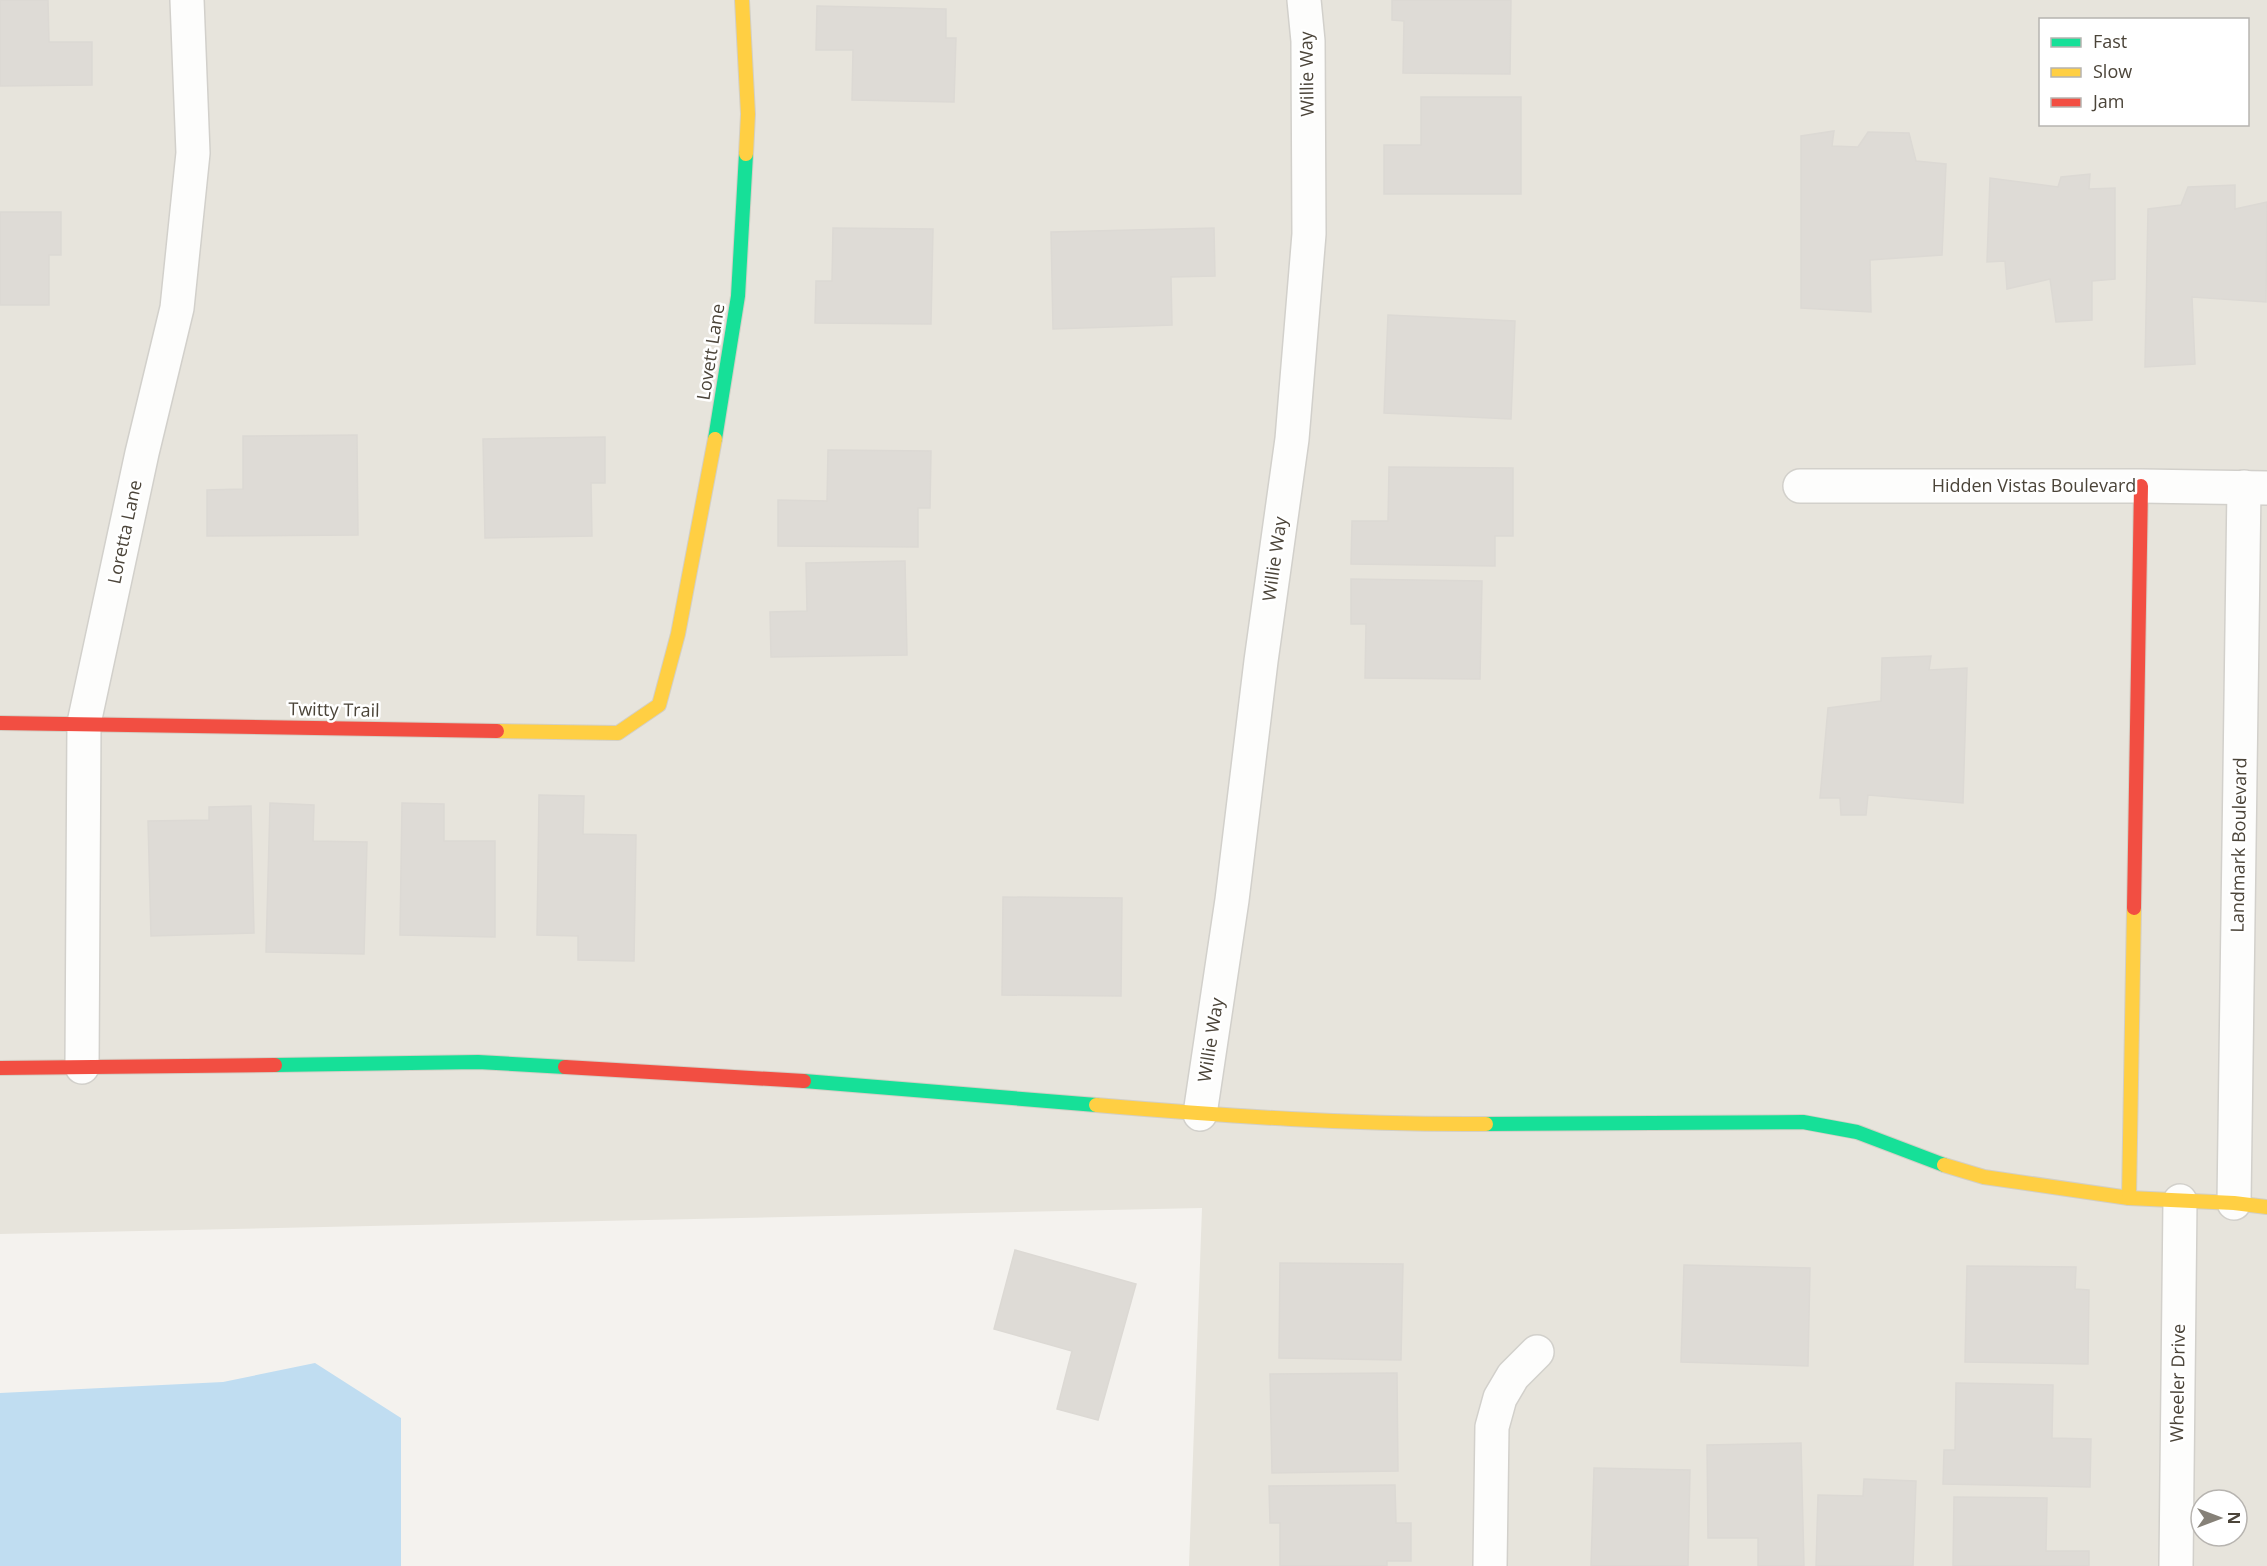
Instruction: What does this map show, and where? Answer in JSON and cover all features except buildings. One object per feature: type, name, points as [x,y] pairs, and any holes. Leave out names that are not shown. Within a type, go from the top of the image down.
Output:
[{"type":"street","name":"Loretta Lane","points":[[82,1067],[84,723],[142,453],[177,308],[193,153],[187,0]]},
{"type":"street","name":"Lovett Lane","points":[[659,705],[678,634],[708,486],[738,296],[748,114],[742,0]]},
{"type":"street","name":"Willie Way","points":[[1200,1114],[1232,900],[1292,439],[1309,234],[1308,41],[1304,0]]},
{"type":"street","name":"Hidden Vistas Boulevard","points":[[1800,486],[2255,488]]},
{"type":"street","points":[[2129,1197],[2141,486]]},
{"type":"street","name":"Landmark Boulevard","points":[[2234,1203],[2255,488]]},
{"type":"street","name":"Twitty Trail","points":[[0,723],[618,733],[659,705]]},
{"type":"street","points":[[0,1068],[478,1062],[732,1076],[1200,1114],[1397,1125],[1803,1122],[1857,1132],[1929,1161],[1984,1178],[2129,1197],[2267,1207]]},
{"type":"street","name":"Wheeler Drive","points":[[2176,1566],[2180,1201]]},
{"type":"street","points":[[1490,1566],[1492,1427],[1500,1398],[1508,1384],[1537,1352]]},
{"type":"shaded area","points":[[0,0],[2267,0],[2267,1566],[1189,1566],[1202,1208],[0,1234]]},
{"type":"water","points":[[315,1363],[401,1418],[401,1566],[0,1566],[0,1393],[223,1382]]},
{"type":"traffic: fast","points":[[715,439],[738,296],[746,154]]},
{"type":"traffic: fast","points":[[275,1065],[478,1062],[565,1067]]},
{"type":"traffic: fast","points":[[804,1081],[1096,1105]]},
{"type":"traffic: fast","points":[[1486,1124],[1803,1122],[1857,1132],[1944,1165]]},
{"type":"traffic: slow","points":[[742,0],[748,114],[746,154]]},
{"type":"traffic: slow","points":[[497,731],[618,733],[659,705],[678,634],[715,439]]},
{"type":"traffic: slow","points":[[2129,1198],[2134,908]]},
{"type":"traffic: slow","points":[[1096,1105],[1291,1119],[1486,1124]]},
{"type":"traffic: slow","points":[[1944,1165],[1984,1177],[2129,1198],[2234,1203],[2267,1207]]},
{"type":"traffic: jam","points":[[2134,908],[2141,486]]},
{"type":"traffic: jam","points":[[0,723],[497,731]]},
{"type":"traffic: jam","points":[[0,1068],[275,1065]]},
{"type":"traffic: jam","points":[[565,1067],[804,1081]]}]
